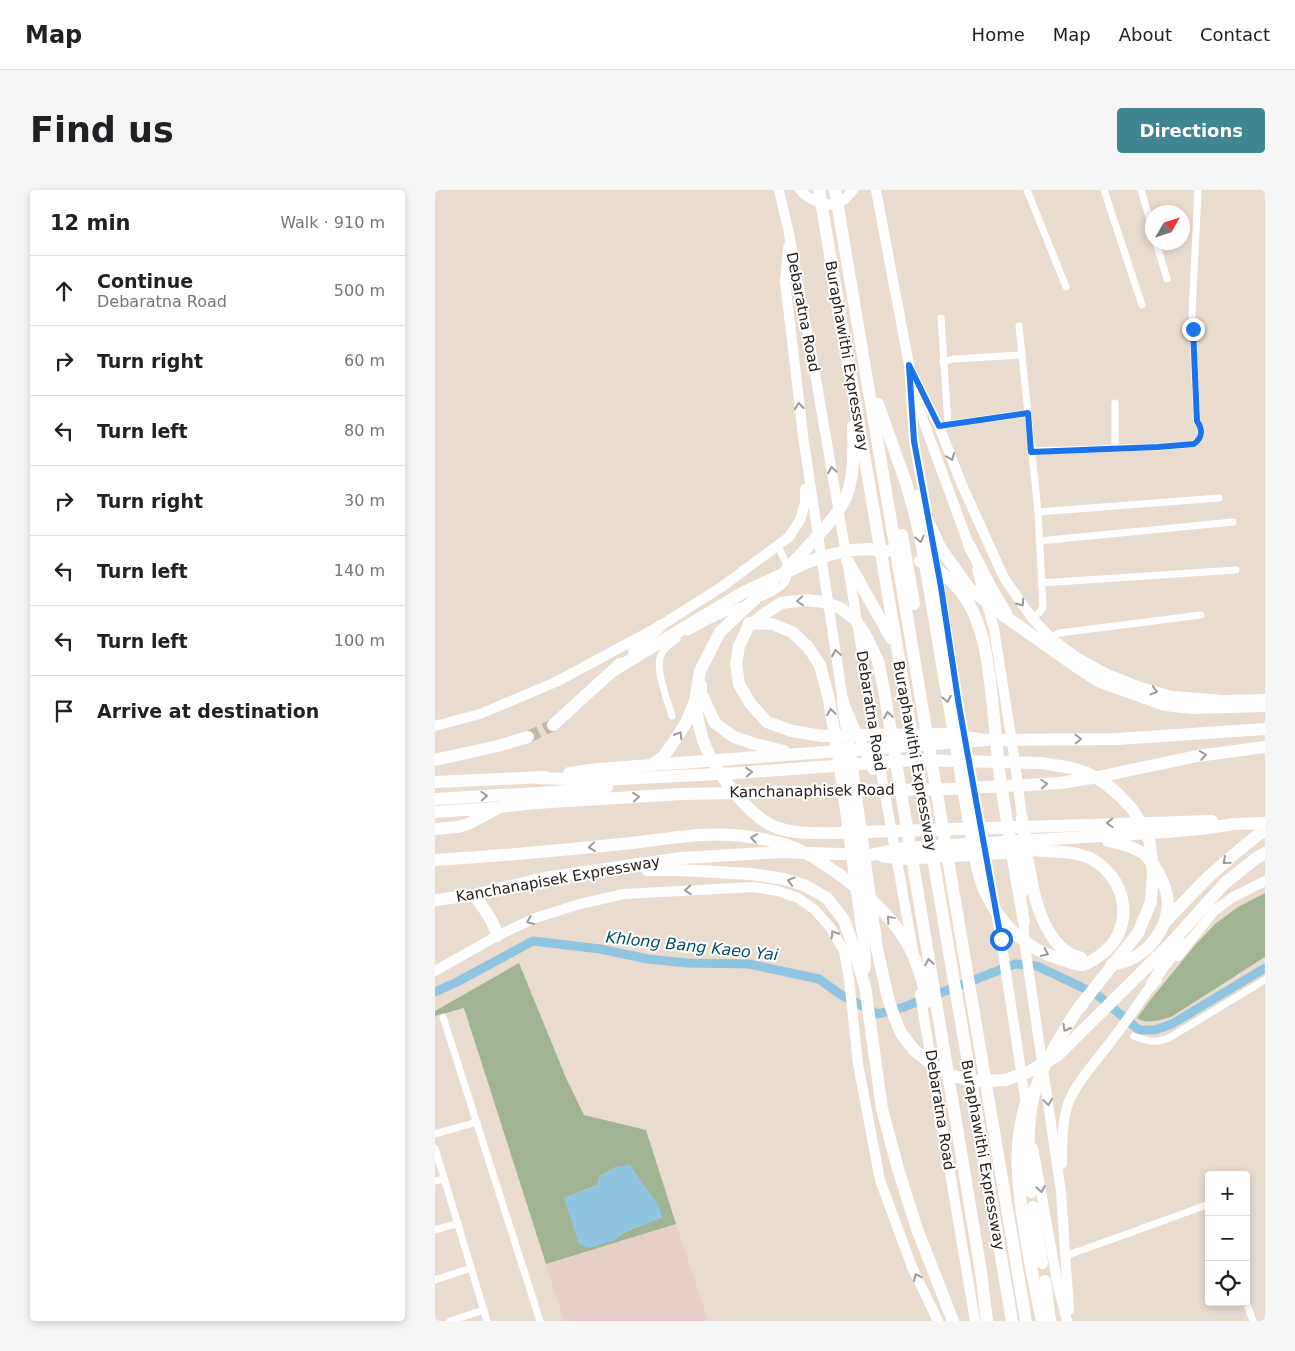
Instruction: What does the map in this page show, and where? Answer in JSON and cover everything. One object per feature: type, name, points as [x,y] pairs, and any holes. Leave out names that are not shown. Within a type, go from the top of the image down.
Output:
[{"type":"highway","name":"Debaratna Road","points":[[814,190],[891,638],[986,1213],[1006,1321]]},
{"type":"highway","name":"Buraphawithi Expressway","points":[[819,190],[1012,1321]]},
{"type":"highway","name":"Buraphawithi Expressway","points":[[835,190],[1028,1321]]},
{"type":"highway","points":[[841,190],[877,401],[909,572],[973,987],[1028,1321]]},
{"type":"highway","points":[[866,370],[915,514],[922,546],[974,848],[982,886],[995,912],[1012,932],[1045,954],[1083,965],[1108,950],[1118,935],[1124,910],[1122,896],[1116,882],[1107,870],[1084,856],[1032,850],[1003,853],[902,859],[870,855]]},
{"type":"highway","points":[[435,799],[554,792],[624,784],[663,757],[686,723],[695,701],[700,671],[720,632],[790,566],[831,519],[847,495],[852,467],[853,433],[850,373]]},
{"type":"highway","points":[[897,458],[941,549],[969,588],[1003,615],[1074,665],[1098,681],[1165,705],[1192,708],[1265,706]]},
{"type":"highway","points":[[969,545],[991,588],[1009,617],[1058,664],[1083,681],[1131,700],[1163,709],[1212,711],[1265,710]]},
{"type":"highway","points":[[614,670],[742,593],[808,562],[829,555],[861,549],[896,551],[930,566],[946,577],[964,595],[975,616],[989,665],[1003,792],[1023,922]]},
{"type":"highway","points":[[847,560],[891,638]]},
{"type":"highway","points":[[986,1321],[981,1272],[970,1212],[893,748],[892,738],[890,729],[889,719],[878,661],[855,619],[840,608],[823,602],[806,600],[781,603],[764,614],[748,627],[739,646],[737,664],[739,684],[750,703],[767,722],[792,731],[822,736],[859,735],[887,735],[896,735],[905,734],[942,734],[987,740]]},
{"type":"highway","points":[[802,754],[775,750],[734,738],[715,723],[701,693],[702,670],[708,654],[720,637],[735,627],[751,623],[772,624],[792,632],[808,647],[820,665],[840,767],[864,942],[865,986],[882,1109],[917,1229],[953,1321]]},
{"type":"highway","points":[[553,725],[660,626]]},
{"type":"highway","points":[[695,701],[697,718],[707,749],[732,790],[749,809],[776,828],[799,833],[1163,827],[1209,828],[1234,824],[1265,823]]},
{"type":"highway","points":[[843,701],[877,949],[888,998],[901,1032],[914,1050],[933,1066],[951,1074],[974,1081],[1005,1080],[1028,1072],[1057,1056],[1171,943],[1225,883],[1265,853]]},
{"type":"highway","points":[[665,770],[802,754],[987,740],[1117,739],[1265,729]]},
{"type":"highway","points":[[435,760],[499,746],[528,737]]},
{"type":"highway","name":"Kanchanaphisek Road","points":[[500,807],[681,794],[951,789],[1060,783],[1197,756],[1265,747]]},
{"type":"highway","points":[[435,782],[538,778],[598,769],[737,773],[915,760],[1041,763],[1072,768],[1103,781],[1119,795],[1133,810],[1149,840],[1153,873],[1151,902],[1138,933],[1077,1010],[1040,1074],[1023,1110],[1017,1144],[1019,1192],[1030,1263],[1042,1321]]},
{"type":"highway","points":[[435,812],[500,807]]},
{"type":"highway","points":[[435,829],[463,826],[500,807]]},
{"type":"highway","points":[[1023,819],[1031,876],[1040,914],[1047,930],[1055,941],[1067,953],[1093,964],[1103,965],[1118,964],[1135,957],[1148,948],[1159,933],[1167,912],[1166,892],[1162,880],[1155,867],[1145,855],[1125,844],[1105,841],[1065,840],[1032,850]]},
{"type":"highway","points":[[870,855],[905,848],[1163,827]]},
{"type":"highway","points":[[1077,1010],[1206,879],[1259,834],[1265,832]]},
{"type":"highway","points":[[435,860],[521,854],[703,834],[741,836],[785,845],[817,859],[875,902],[894,923],[907,943],[924,987],[973,1274],[986,1321]]},
{"type":"highway","name":"Kanchanapisek Expressway","points":[[435,900],[474,895],[544,878],[681,858],[781,852],[870,855]]},
{"type":"highway","points":[[612,869],[751,874],[784,879],[804,885],[827,898],[844,920],[865,986]]},
{"type":"highway","points":[[1152,984],[1225,883]]},
{"type":"highway","points":[[474,895],[496,928],[497,936]]},
{"type":"highway","points":[[1031,1192],[1030,1123],[1040,1074]]},
{"type":"highway","points":[[1003,1171],[1029,1120]]},
{"type":"highway","points":[[1033,1207],[1042,1263]]},
{"type":"highway","points":[[1045,1281],[1050,1321]]},
{"type":"main road","name":"Debaratna Road","points":[[779,190],[816,379],[975,1321]]},
{"type":"main road","points":[[800,190],[814,201],[832,206],[845,199],[853,190]]},
{"type":"main road","points":[[876,190],[909,365],[914,441],[1001,939],[1029,1120],[1058,1286],[1069,1321]]},
{"type":"main road","points":[[789,234],[785,282],[803,436],[843,701],[885,795]]},
{"type":"main road","points":[[909,365],[943,426],[962,485],[1004,578],[1032,618],[1051,638],[1075,657],[1105,673],[1137,686],[1172,696],[1223,700],[1265,699]]},
{"type":"main road","points":[[910,385],[969,545],[994,628],[1023,819],[1023,922],[1025,946],[1061,1192],[1069,1321]]},
{"type":"main road","points":[[435,726],[480,714],[556,682],[660,626],[723,586],[778,546],[789,537],[800,520],[805,503],[803,436]]},
{"type":"main road","points":[[1061,1192],[1063,1130],[1068,1105],[1087,1071],[1113,1039],[1152,984],[1164,974],[1214,911],[1233,897],[1265,881]]},
{"type":"main road","points":[[435,971],[497,936],[535,918],[580,904],[624,894],[754,887],[778,891],[798,898],[815,910],[830,927],[844,951],[854,1019],[858,1064],[880,1180],[912,1267],[938,1321]]},
{"type":"street","points":[[1027,190],[1066,287]]},
{"type":"street","points":[[1104,190],[1142,305]]},
{"type":"street","points":[[1141,190],[1145,205]]},
{"type":"street","points":[[1031,452],[1194,444],[1199,441],[1201,427],[1197,421],[1192,314],[1198,190]]},
{"type":"street","points":[[1158,250],[1167,279]]},
{"type":"street","points":[[941,318],[943,426],[1028,413]]},
{"type":"street","points":[[1019,326],[1038,512],[1043,606],[1039,613],[1032,618]]},
{"type":"street","points":[[943,362],[953,359],[1022,355]]},
{"type":"street","points":[[1115,403],[1115,448]]},
{"type":"street","points":[[1038,512],[1219,498]]},
{"type":"street","points":[[1039,541],[1233,522]]},
{"type":"street","points":[[672,716],[660,670],[659,659],[662,653],[671,643],[710,620],[779,589],[785,584],[788,578],[786,560],[778,546]]},
{"type":"street","points":[[1041,584],[1236,570]]},
{"type":"street","points":[[1051,638],[1059,633],[1201,616]]},
{"type":"street","points":[[1134,1036],[1154,1042],[1161,1042],[1265,980]]},
{"type":"street","points":[[443,1017],[540,1321]]},
{"type":"street","points":[[435,1134],[477,1122]]},
{"type":"street","points":[[435,1148],[487,1321]]},
{"type":"street","points":[[435,1182],[444,1178]]},
{"type":"street","points":[[1065,1256],[1205,1205]]},
{"type":"street","points":[[435,1230],[457,1223]]},
{"type":"street","points":[[435,1280],[471,1268]]},
{"type":"street","points":[[1247,1306],[1253,1321]]},
{"type":"street","points":[[449,1321],[484,1310]]},
{"type":"shaded area","points":[[676,1224],[708,1321],[564,1321],[546,1264]]},
{"type":"green space","points":[[1265,893],[1265,957],[1171,1017],[1149,1022],[1137,1018],[1196,944],[1215,924],[1238,907]]},
{"type":"green space","points":[[519,963],[566,1078],[584,1115],[646,1130],[676,1224],[546,1264],[464,1008],[435,1016],[435,1011]],"holes":[[[616,1167],[662,1217],[623,1233],[615,1240],[564,1198],[597,1185],[600,1176]]]},
{"type":"water","points":[[630,1165],[659,1206],[662,1217],[623,1233],[615,1240],[589,1248],[579,1244],[564,1198],[597,1185],[600,1176],[616,1167]]},
{"type":"waterway","name":"Khlong Bang Kaeo Yai","points":[[435,992],[533,941],[600,949],[648,959],[687,963],[749,964],[819,979],[841,995],[878,1014],[904,1007],[1015,964],[1037,966],[1096,994],[1139,1030],[1155,1030],[1172,1024],[1265,968]]},
{"type":"tunnel","points":[[528,737],[553,725]]},
{"type":"route","points":[[1001,939],[914,441],[909,365],[939,426],[1028,413],[1031,452],[1194,444],[1199,441],[1201,427],[1197,421],[1193,329]]}]
